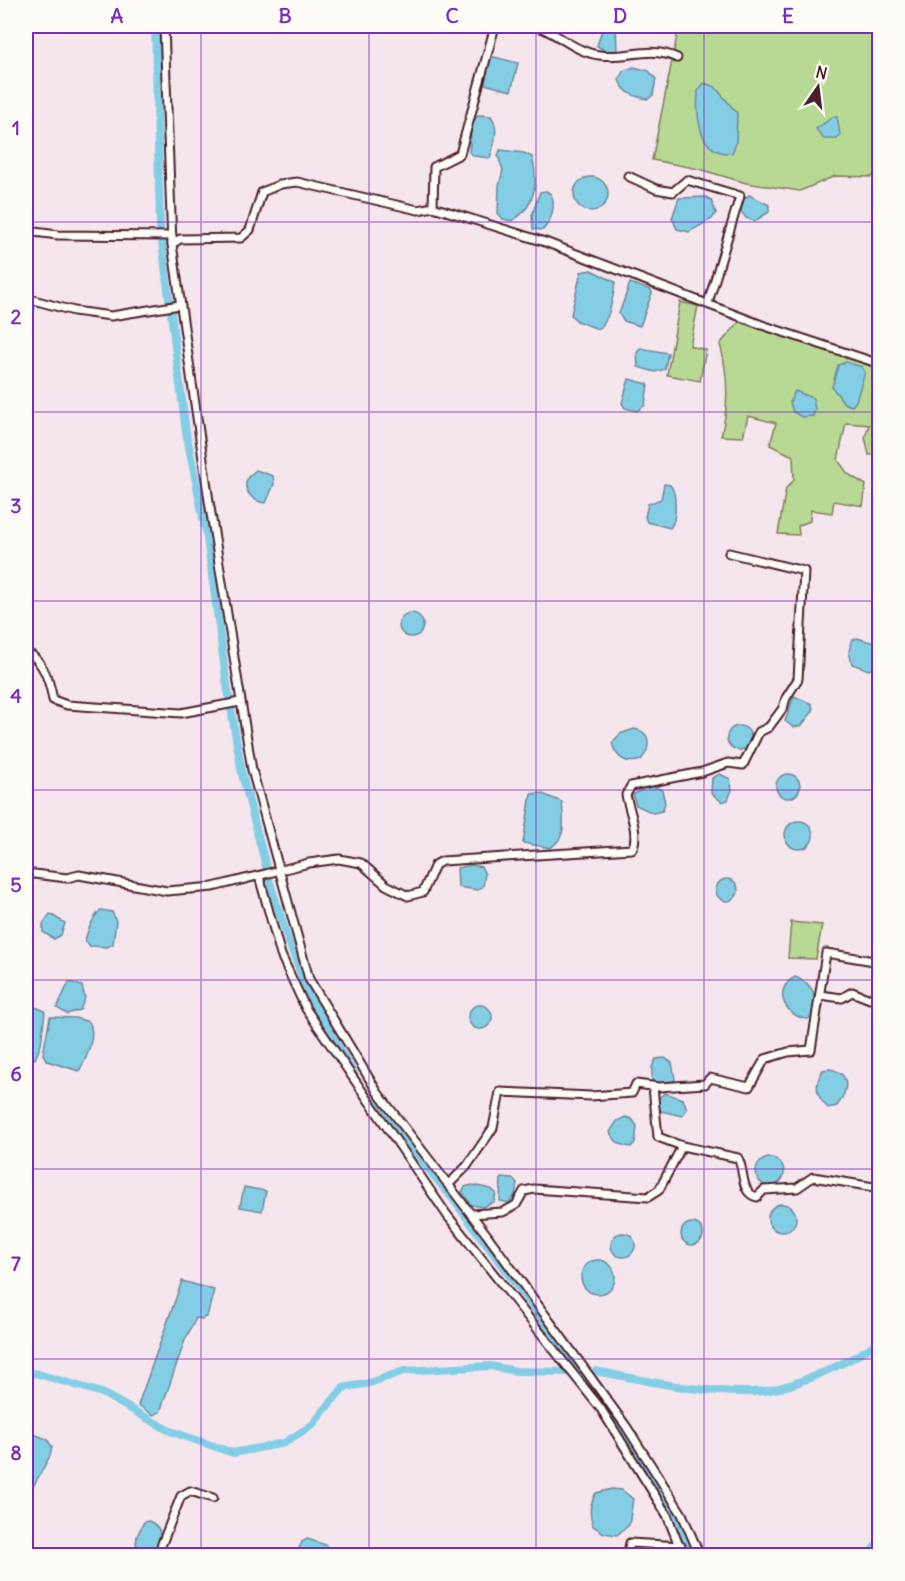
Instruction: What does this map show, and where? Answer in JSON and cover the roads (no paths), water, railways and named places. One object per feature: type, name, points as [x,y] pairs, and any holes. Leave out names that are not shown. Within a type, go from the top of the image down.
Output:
[{"type":"street","points":[[164,26],[172,240],[180,305],[252,770],[302,961],[319,1000],[378,1093],[471,1214],[626,1426],[682,1514],[700,1556]]},
{"type":"street","points":[[433,207],[434,167],[460,154],[495,26]]},
{"type":"street","points":[[537,26],[555,29],[577,49],[595,55],[616,56],[653,50],[676,58]]},
{"type":"street","points":[[628,176],[656,189],[673,192],[687,180],[740,196],[708,303]]},
{"type":"street","points":[[26,231],[58,235],[172,240],[241,238],[250,230],[262,192],[281,184],[297,182],[418,210],[433,207],[545,242],[762,325],[879,364]]},
{"type":"street","points":[[26,298],[74,311],[111,316],[180,305]]},
{"type":"street","points":[[26,873],[67,878],[79,875],[167,891],[213,887],[324,860],[353,861],[376,873],[386,885],[408,897],[423,892],[435,865],[442,861],[632,849],[635,843],[634,829],[626,795],[632,786],[684,776],[728,763],[743,765],[759,732],[769,727],[783,708],[798,678],[804,572],[729,553]]},
{"type":"street","points":[[26,652],[33,655],[44,673],[53,700],[67,705],[181,713],[240,702]]},
{"type":"street","points":[[259,876],[281,955],[306,1009],[447,1215],[601,1409],[667,1515],[683,1556]]},
{"type":"street","points":[[448,1185],[467,1166],[493,1128],[499,1093],[591,1096],[632,1093],[636,1084],[653,1087],[705,1084],[710,1078],[749,1087],[765,1059],[789,1052],[811,1050],[826,953],[879,962]]},
{"type":"street","points":[[820,995],[842,998],[852,992],[870,999],[878,992],[879,983]]},
{"type":"street","points":[[653,1087],[658,1137],[682,1146],[738,1158],[745,1190],[755,1197],[764,1190],[797,1188],[813,1177],[879,1188]]},
{"type":"street","points":[[471,1214],[503,1212],[516,1205],[524,1191],[534,1189],[648,1197],[659,1190],[682,1146]]},
{"type":"street","points":[[157,1556],[181,1496],[190,1491],[213,1498]]},
{"type":"street","points":[[627,1556],[630,1543],[681,1546]]},
{"type":"water","points":[[603,26],[616,26],[617,51],[609,53],[597,46]]},
{"type":"water","points":[[490,56],[518,63],[511,91],[481,83]]},
{"type":"water","points":[[634,67],[649,71],[656,79],[653,95],[648,99],[630,94],[619,80],[623,71]]},
{"type":"water","points":[[704,83],[715,87],[737,113],[736,143],[732,153],[712,148],[702,132],[697,100],[698,91]]},
{"type":"water","points":[[478,115],[491,116],[494,121],[495,137],[490,158],[474,156],[469,152],[472,124]]},
{"type":"water","points":[[833,117],[837,117],[840,135],[837,139],[824,139],[816,129]]},
{"type":"water","points":[[500,150],[524,153],[532,157],[534,166],[535,185],[530,202],[519,216],[511,221],[503,219],[498,213],[499,186],[503,170],[498,156]]},
{"type":"water","points":[[591,177],[603,182],[608,194],[603,206],[591,211],[579,206],[574,194],[579,182]]},
{"type":"water","points":[[546,191],[551,194],[552,199],[553,208],[550,218],[543,230],[533,229],[532,215],[540,192]]},
{"type":"water","points":[[749,195],[769,205],[769,212],[755,221],[746,218],[741,211],[743,200]]},
{"type":"water","points":[[706,197],[711,200],[716,213],[712,219],[689,232],[677,229],[672,218],[679,198]]},
{"type":"water","points":[[591,270],[615,282],[608,315],[598,329],[577,321],[571,315],[581,272]]},
{"type":"water","points":[[630,283],[651,290],[652,293],[640,326],[624,321],[619,314]]},
{"type":"water","points":[[640,348],[668,353],[665,369],[655,372],[638,367],[637,353]]},
{"type":"water","points":[[846,362],[862,367],[865,372],[856,401],[852,406],[844,403],[832,387],[838,365]]},
{"type":"water","points":[[629,379],[648,384],[645,405],[637,411],[625,408],[622,403]]},
{"type":"water","points":[[795,391],[813,398],[815,409],[813,416],[802,417],[793,412],[790,402]]},
{"type":"water","points":[[256,470],[273,476],[274,484],[266,503],[253,498],[247,491],[248,477]]},
{"type":"water","points":[[664,484],[670,485],[675,500],[674,519],[670,528],[647,522],[645,517],[648,504],[661,499]]},
{"type":"water","points":[[411,613],[416,614],[422,620],[422,630],[416,636],[411,637],[406,636],[400,630],[399,625],[400,620],[406,614]]},
{"type":"water","points":[[857,638],[878,644],[879,661],[876,667],[869,670],[852,664],[849,652],[851,641]]},
{"type":"water","points":[[794,696],[812,704],[813,711],[801,726],[793,727],[785,721]]},
{"type":"water","points":[[739,726],[748,729],[751,738],[748,747],[739,750],[730,747],[727,738],[730,729]]},
{"type":"water","points":[[634,729],[644,733],[648,746],[641,760],[631,762],[622,759],[616,753],[612,743],[620,734]]},
{"type":"water","points":[[720,774],[730,779],[732,790],[728,800],[722,802],[711,793],[712,778]]},
{"type":"water","points":[[788,774],[797,777],[800,786],[797,795],[788,798],[779,795],[776,786],[779,777]]},
{"type":"water","points":[[649,785],[662,790],[665,803],[662,811],[653,813],[636,805],[633,795]]},
{"type":"water","points":[[540,793],[562,802],[562,833],[556,844],[550,848],[523,843],[531,794]]},
{"type":"water","points":[[799,821],[809,825],[813,835],[809,845],[799,849],[789,845],[785,835],[789,825]]},
{"type":"water","points":[[471,865],[481,867],[485,874],[483,886],[478,890],[458,887],[457,868]]},
{"type":"water","points":[[727,879],[735,882],[738,890],[735,898],[727,901],[719,898],[716,890],[719,882]]},
{"type":"water","points":[[101,910],[112,912],[116,921],[113,944],[107,947],[90,946],[85,940],[93,919]]},
{"type":"water","points":[[50,914],[65,923],[61,935],[54,939],[43,932],[43,924]]},
{"type":"water","points":[[795,977],[806,983],[813,992],[814,1015],[808,1019],[793,1013],[784,1002],[784,988]]},
{"type":"water","points":[[69,982],[82,986],[85,998],[80,1010],[67,1014],[57,1008]]},
{"type":"water","points":[[26,1003],[45,1011],[41,1044],[35,1059],[26,1059]]},
{"type":"water","points":[[480,1005],[488,1009],[492,1017],[488,1025],[480,1029],[472,1025],[468,1017],[472,1009]]},
{"type":"water","points":[[50,1017],[75,1018],[89,1022],[91,1040],[79,1071],[47,1061],[43,1054]]},
{"type":"water","points":[[665,1058],[672,1063],[675,1079],[672,1084],[660,1085],[652,1080],[652,1067],[656,1059]]},
{"type":"water","points":[[829,1069],[842,1074],[846,1083],[844,1094],[837,1106],[828,1108],[819,1095],[817,1085],[823,1070]]},
{"type":"water","points":[[665,1093],[683,1099],[687,1109],[682,1116],[661,1111],[657,1106],[657,1099]]},
{"type":"water","points":[[625,1117],[632,1119],[637,1126],[635,1143],[631,1147],[618,1142],[610,1132],[617,1121]]},
{"type":"water","points":[[770,1158],[780,1162],[784,1172],[780,1182],[770,1186],[760,1182],[756,1172],[760,1162]]},
{"type":"water","points":[[501,1178],[513,1179],[517,1183],[515,1195],[509,1203],[500,1201]]},
{"type":"water","points":[[472,1185],[491,1189],[496,1193],[494,1202],[483,1207],[471,1205],[462,1192],[465,1187]]},
{"type":"water","points":[[244,1187],[266,1191],[262,1211],[240,1207]]},
{"type":"water","points":[[782,1204],[792,1208],[796,1218],[792,1228],[782,1232],[772,1228],[768,1218],[772,1208]]},
{"type":"water","points":[[692,1223],[700,1226],[703,1234],[700,1242],[692,1245],[684,1242],[681,1234],[684,1226]]},
{"type":"water","points":[[623,1233],[631,1237],[635,1245],[631,1253],[623,1257],[615,1253],[611,1245],[615,1237]]},
{"type":"water","points":[[598,1260],[610,1265],[615,1277],[610,1289],[598,1294],[586,1289],[581,1277],[586,1265]]},
{"type":"water","points":[[182,1281],[214,1290],[207,1316],[202,1319],[196,1318],[185,1340],[160,1412],[153,1415],[138,1405]]},
{"type":"water","points":[[26,1431],[47,1439],[52,1447],[50,1456],[30,1492],[26,1490]]},
{"type":"water","points":[[612,1489],[622,1490],[633,1499],[629,1525],[617,1535],[604,1533],[593,1526],[590,1513],[596,1493]]},
{"type":"water","points":[[149,1521],[157,1527],[160,1535],[158,1543],[151,1551],[142,1550],[136,1544],[144,1522]]},
{"type":"water","points":[[307,1539],[326,1545],[330,1555],[296,1555],[302,1542]]},
{"type":"waterway","points":[[155,26],[160,226],[186,432],[207,537],[226,679],[242,774],[271,886],[288,940],[310,997],[354,1074]]},
{"type":"waterway","points":[[26,307],[32,308]]},
{"type":"waterway","points":[[374,1103],[453,1199],[605,1405],[638,1454],[668,1505],[690,1556]]},
{"type":"waterway","points":[[596,1371],[693,1388],[732,1392],[766,1391],[783,1387],[837,1366],[880,1340]]},
{"type":"waterway","points":[[26,1376],[35,1373],[102,1393],[170,1431],[233,1453],[284,1443],[312,1425],[343,1388],[369,1383],[404,1371],[490,1366],[516,1371],[569,1372]]},
{"type":"waterway","points":[[867,1556],[880,1541]]}]
